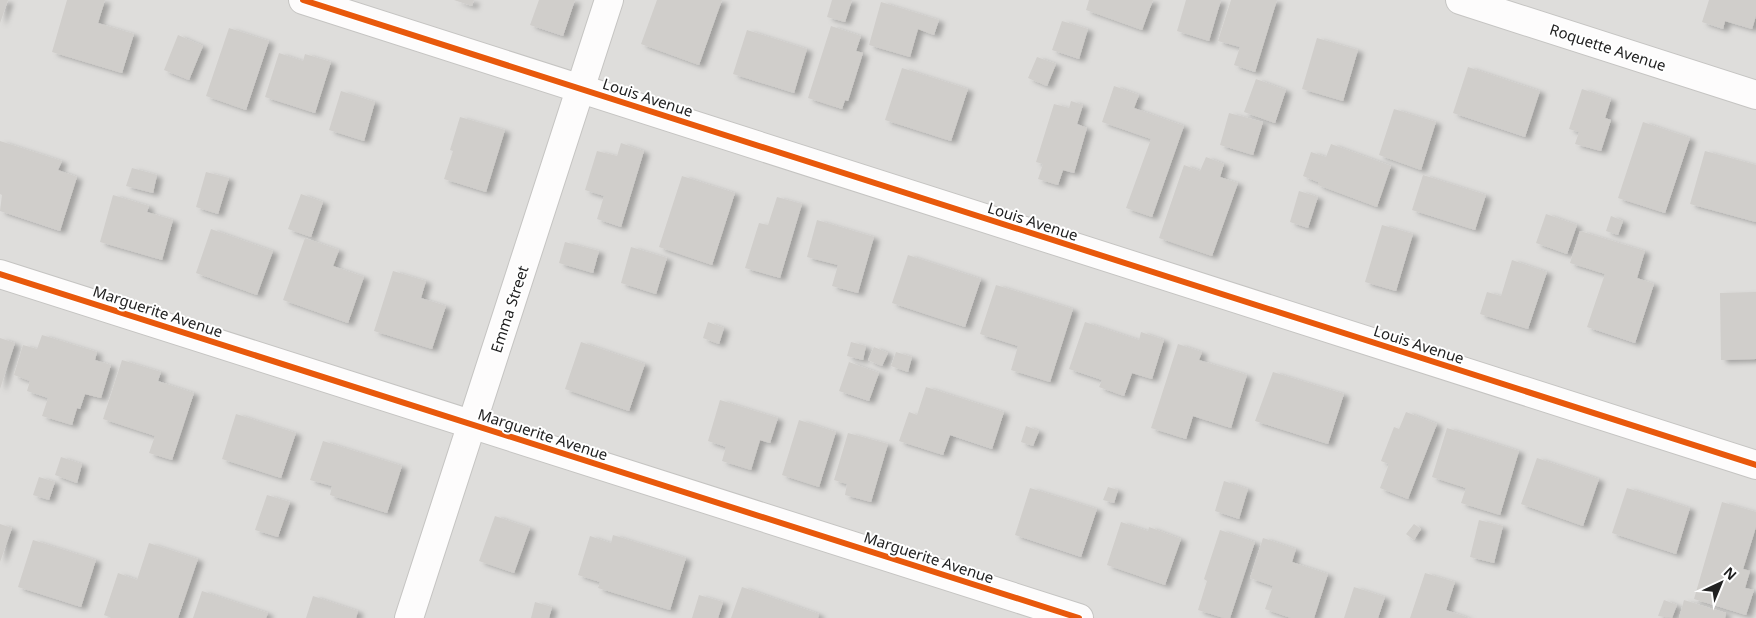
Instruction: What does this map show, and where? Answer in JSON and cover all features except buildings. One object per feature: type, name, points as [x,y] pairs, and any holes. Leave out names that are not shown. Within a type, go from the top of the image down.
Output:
[{"type":"street","name":"Louis Avenue","points":[[303,0],[1756,464]]},
{"type":"street","name":"Emma Street","points":[[409,618],[609,0]]},
{"type":"street","name":"Roquette Avenue","points":[[1460,0],[1756,95]]},
{"type":"street","name":"Marguerite Avenue","points":[[0,274],[1079,618]]},
{"type":"shaded area","points":[[0,0],[1756,0],[1756,618],[0,618]]},
{"type":"cycle path","points":[[303,0],[1756,465]]},
{"type":"cycle path","points":[[0,274],[1079,618]]}]
